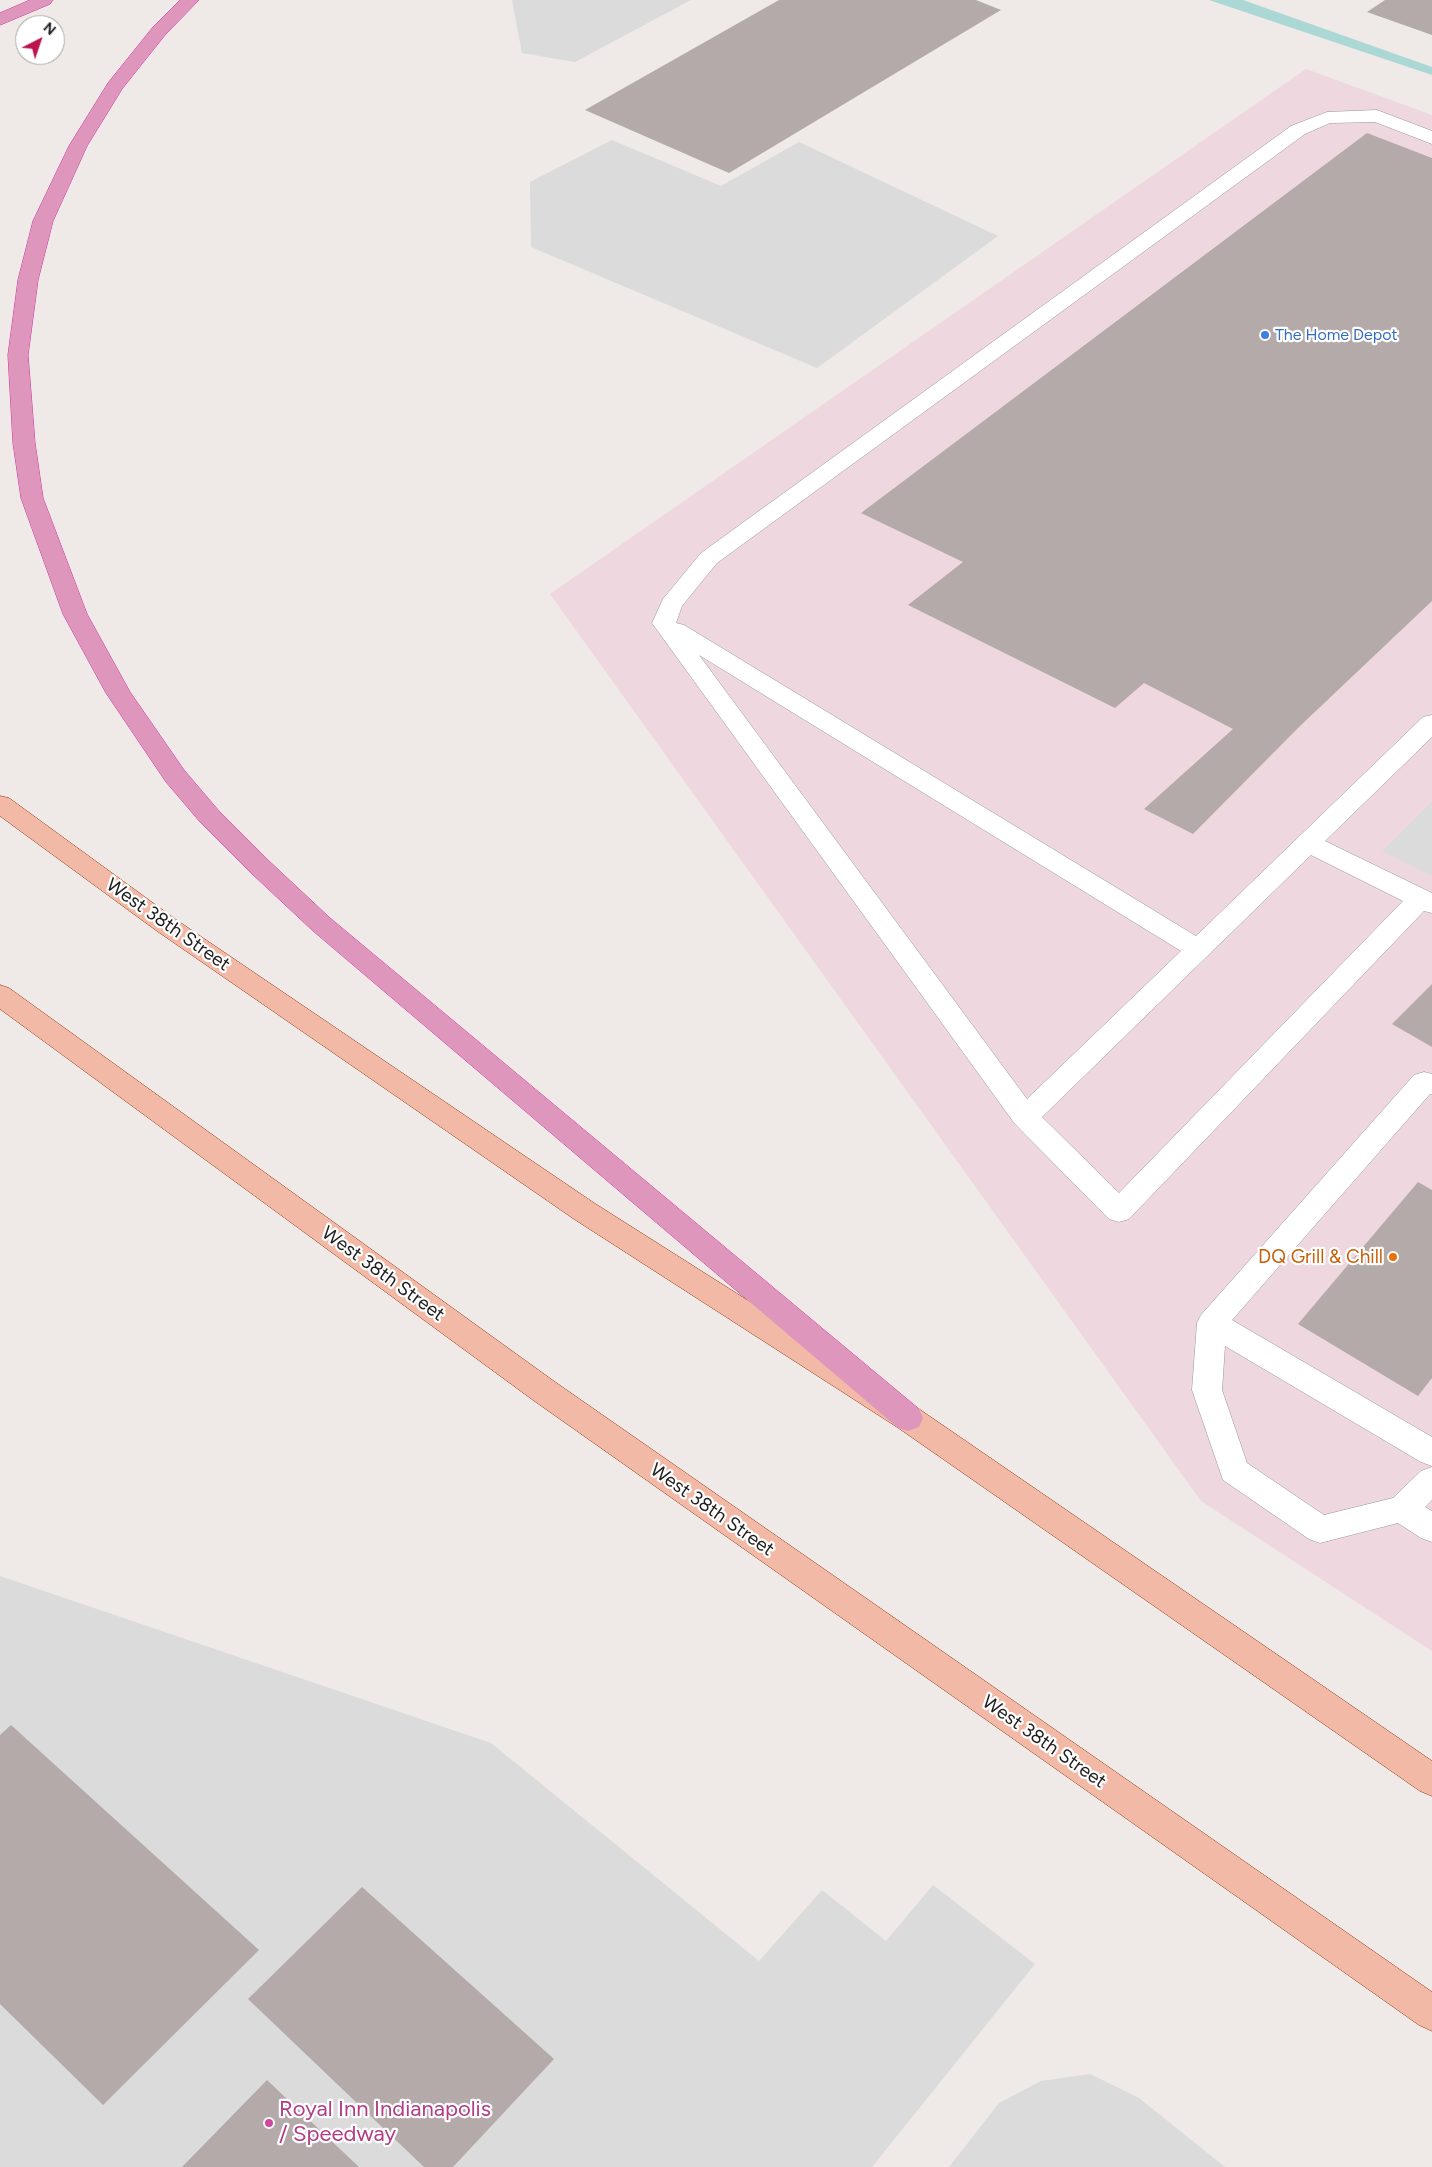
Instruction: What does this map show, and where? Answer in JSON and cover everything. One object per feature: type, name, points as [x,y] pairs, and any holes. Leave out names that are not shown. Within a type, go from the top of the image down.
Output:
[{"type":"highway","points":[[0,20],[44,0]]},
{"type":"highway","points":[[190,0],[158,31],[114,87],[78,146],[44,222],[28,280],[18,354],[24,443],[32,498],[75,614],[118,693],[175,776],[210,817],[260,866],[321,924],[908,1418]]},
{"type":"main road","name":"West 38th Street","points":[[0,804],[166,925],[576,1206],[908,1418],[1432,1780]]},
{"type":"main road","name":"West 38th Street","points":[[0,996],[544,1391],[1432,2014]]},
{"type":"lane","points":[[664,623],[671,604],[709,558],[1298,130],[1327,118],[1377,116],[1432,138]]},
{"type":"lane","points":[[664,623],[1198,949]]},
{"type":"lane","points":[[664,623],[1025,1117],[1119,1211],[1426,901],[1308,843]]},
{"type":"lane","points":[[1025,1117],[1432,723]]},
{"type":"lane","points":[[1432,1084],[1424,1082],[1212,1323],[1207,1390],[1234,1471],[1320,1529],[1402,1509],[1432,1480]]},
{"type":"lane","points":[[1212,1323],[1432,1453]]},
{"type":"lane","points":[[1402,1509],[1432,1528]]},
{"type":"shaded area","points":[[512,0],[691,0],[575,62],[522,53]]},
{"type":"shaded area","points":[[1306,69],[1432,115],[1432,1651],[1201,1501],[550,594]]},
{"type":"shaded area","points":[[612,140],[721,186],[799,142],[998,236],[817,368],[531,247],[530,182]]},
{"type":"shaded area","points":[[1432,801],[1432,876],[1382,851]]},
{"type":"shaded area","points":[[0,1576],[491,1743],[759,1961],[822,1890],[886,1941],[933,1885],[1035,1964],[872,2167],[0,2167]]},
{"type":"shaded area","points":[[1090,2074],[1139,2098],[1225,2167],[949,2167],[999,2103],[1041,2081]]},
{"type":"water","points":[[1209,0],[1243,0],[1432,67],[1432,75]]},
{"type":"building","points":[[779,0],[976,0],[1001,10],[729,173],[585,110]]},
{"type":"building","points":[[1385,0],[1432,0],[1432,35],[1367,12]]},
{"type":"building","name":"The Home Depot","points":[[1367,133],[1432,158],[1432,601],[1300,726],[1193,834],[1144,809],[1233,729],[1144,683],[1115,708],[908,605],[963,562],[861,513]]},
{"type":"building","points":[[1432,984],[1432,1047],[1392,1024]]},
{"type":"building","name":"DQ Grill & Chill","points":[[1418,1182],[1432,1190],[1432,1378],[1418,1396],[1298,1324]]},
{"type":"building","points":[[11,1725],[259,1950],[103,2105],[0,2004],[0,1735]]},
{"type":"building","points":[[362,1887],[554,2059],[453,2167],[424,2167],[248,1999]]},
{"type":"building","name":"Royal Inn Indianapolis / Speedway","points":[[267,2080],[359,2167],[182,2167]]},
{"type":"place","name":"The Home Depot","points":[[1265,335]]},
{"type":"place","name":"DQ Grill & Chill","points":[[1393,1257]]},
{"type":"place","name":"Royal Inn Indianapolis / Speedway","points":[[269,2123]]}]
